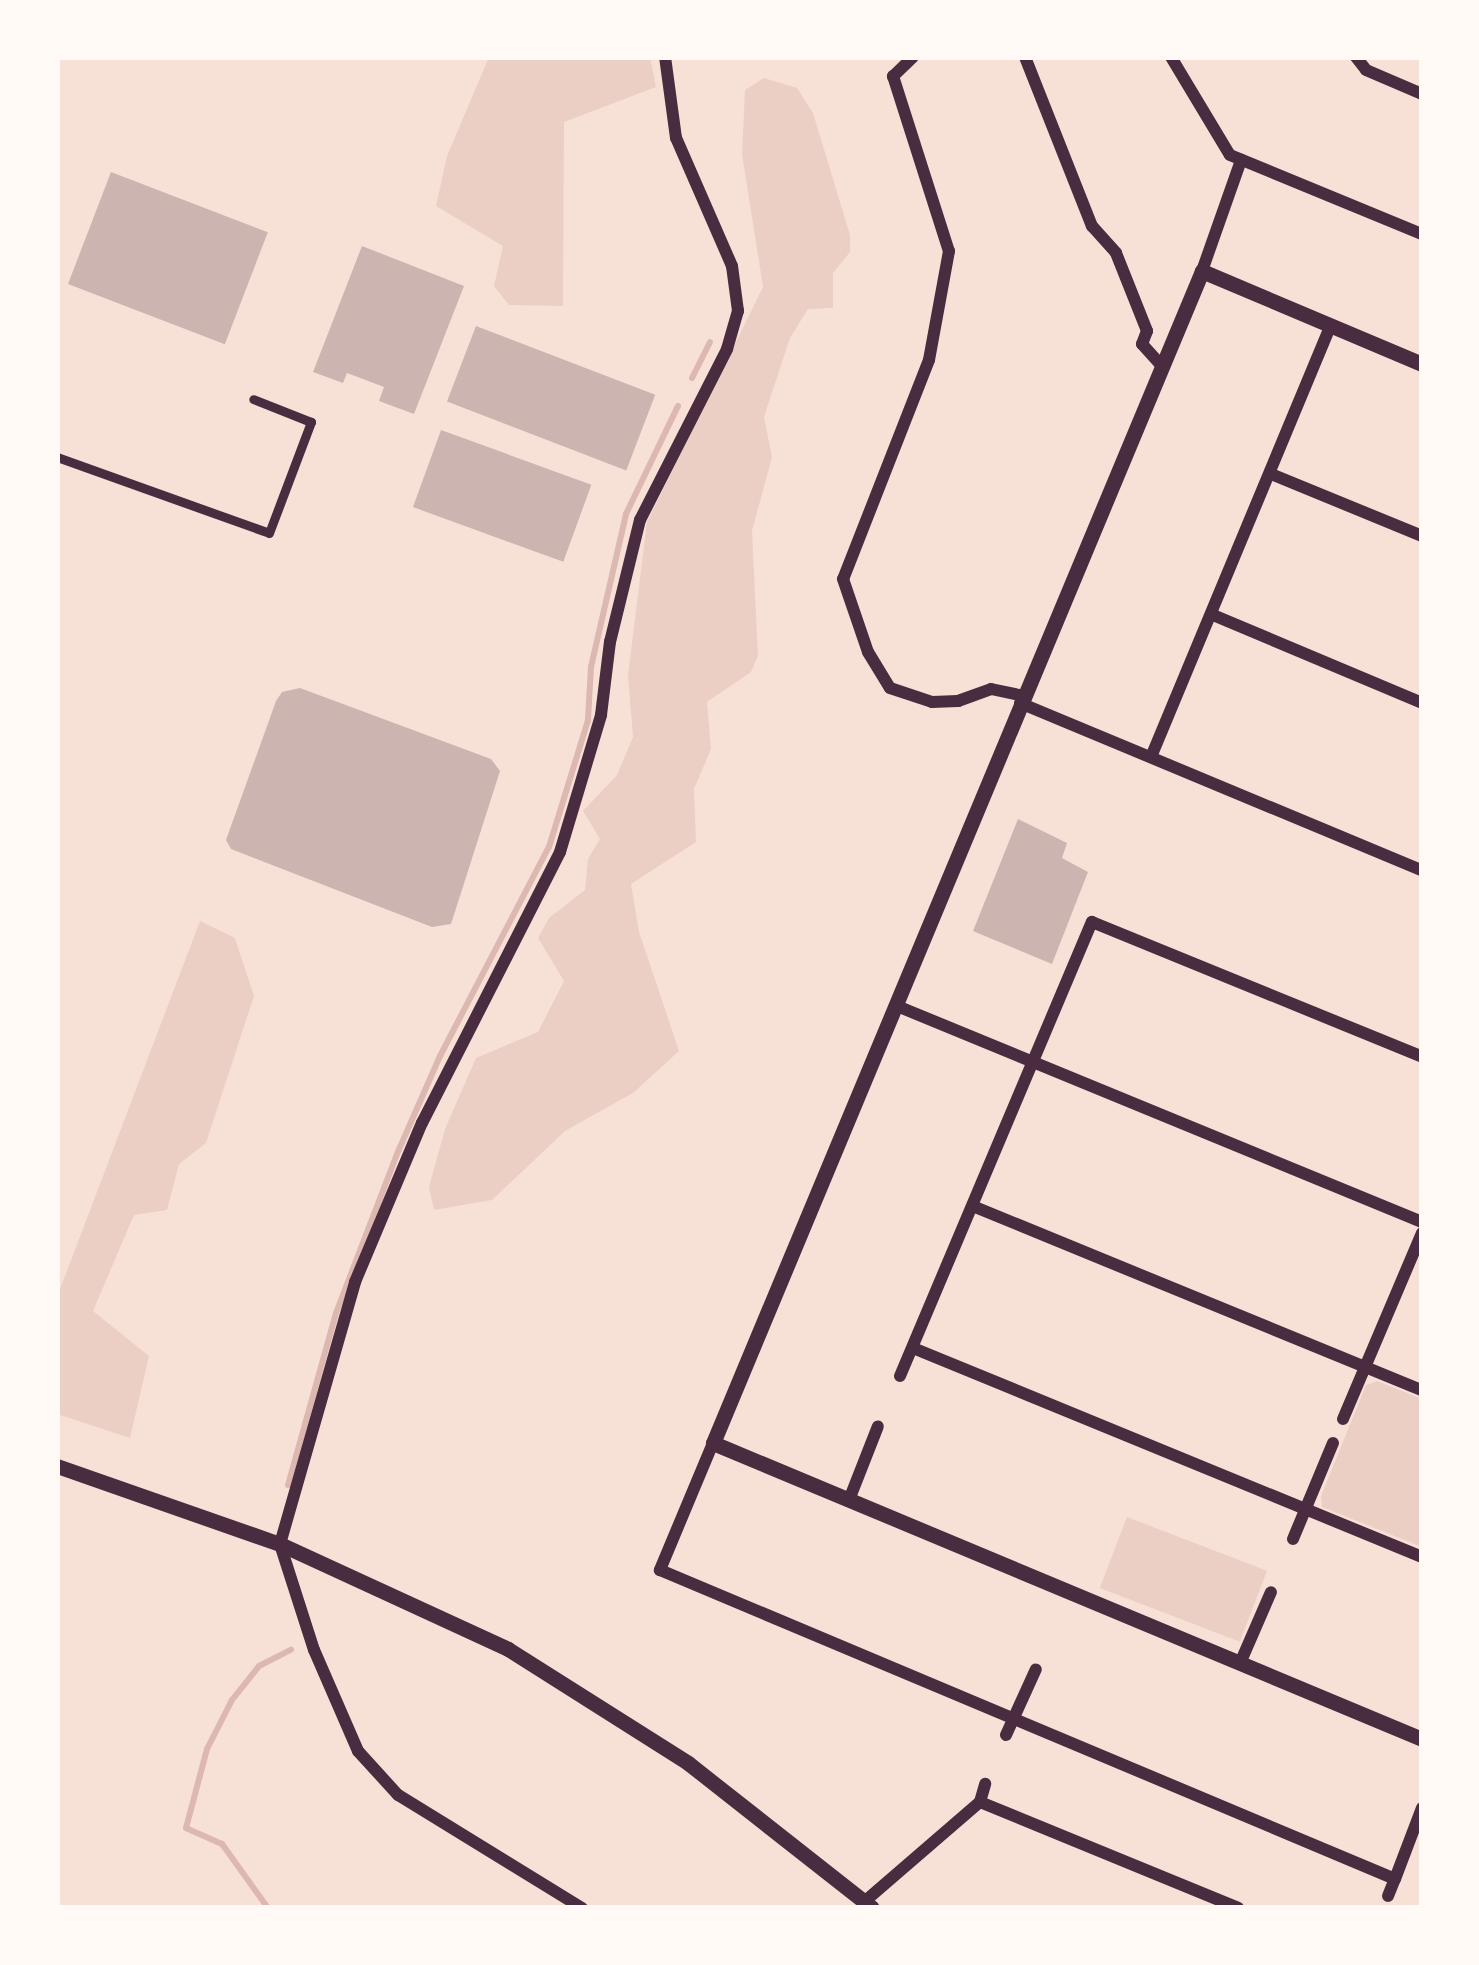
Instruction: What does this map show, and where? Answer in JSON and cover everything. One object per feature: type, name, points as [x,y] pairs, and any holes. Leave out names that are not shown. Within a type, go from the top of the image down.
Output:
[{"type":"street","points":[[582,1908],[398,1796],[358,1751],[314,1650],[280,1544],[355,1282],[422,1123],[560,852],[602,715],[610,642],[640,520],[727,349],[738,311],[732,266],[676,138],[665,57]]},
{"type":"street","points":[[914,57],[893,76],[949,251],[929,360],[843,579],[868,652],[890,688],[932,702],[958,701],[991,688],[1422,870]]},
{"type":"street","points":[[1025,57],[1092,226],[1116,253],[1147,332],[1142,344],[1160,364]]},
{"type":"street","points":[[1171,57],[1230,155],[1422,234]]},
{"type":"street","points":[[1356,57],[1366,70],[1422,94]]},
{"type":"street","points":[[1241,160],[1202,272],[660,1570],[1395,1879]]},
{"type":"street","points":[[1202,272],[1422,364]]},
{"type":"street","points":[[1151,758],[1330,326]]},
{"type":"street","points":[[57,458],[269,533],[311,422],[253,399]]},
{"type":"street","points":[[1271,474],[1422,536]]},
{"type":"street","points":[[1213,616],[1422,703]]},
{"type":"street","points":[[900,1376],[1092,922],[1422,1058]]},
{"type":"street","points":[[897,1006],[1422,1222]]},
{"type":"street","points":[[975,1207],[1422,1390]]},
{"type":"street","points":[[1343,1419],[1422,1233]]},
{"type":"street","points":[[914,1348],[1422,1557]]},
{"type":"street","points":[[849,1500],[878,1426]]},
{"type":"street","points":[[713,1442],[1422,1739]]},
{"type":"street","points":[[1294,1538],[1333,1443]]},
{"type":"street","points":[[57,1466],[280,1544],[508,1649],[688,1763],[864,1906],[980,1802],[985,1784]]},
{"type":"street","points":[[1241,1661],[1271,1592]]},
{"type":"street","points":[[1006,1735],[1036,1669]]},
{"type":"street","points":[[980,1802],[1238,1908]]},
{"type":"street","points":[[1388,1896],[1422,1808]]},
{"type":"shaded area","points":[[489,57],[650,57],[656,87],[564,122],[563,306],[509,305],[494,286],[503,246],[436,206],[447,156]]},
{"type":"shaded area","points":[[764,78],[797,88],[813,113],[850,235],[850,252],[833,273],[833,308],[808,309],[790,338],[764,417],[772,457],[752,531],[758,656],[751,672],[707,702],[711,749],[694,789],[696,842],[631,884],[639,932],[679,1051],[633,1093],[565,1131],[492,1200],[434,1210],[429,1187],[445,1129],[476,1058],[538,1032],[564,981],[538,938],[549,918],[585,890],[588,859],[600,839],[583,811],[617,775],[633,737],[628,675],[647,522],[763,287],[742,154],[745,90]]},
{"type":"shaded area","points":[[200,921],[235,938],[254,996],[206,1143],[179,1164],[167,1210],[134,1215],[93,1311],[149,1356],[130,1438],[57,1414],[57,1297]]},
{"type":"shaded area","points":[[1377,1381],[1422,1399],[1422,1547],[1322,1507],[1321,1496],[1366,1385]]},
{"type":"shaded area","points":[[1127,1517],[1267,1571],[1240,1642],[1100,1588]]},
{"type":"building","points":[[111,172],[268,232],[225,344],[68,284]]},
{"type":"building","points":[[362,246],[464,286],[414,414],[379,401],[384,387],[347,373],[343,383],[313,372]]},
{"type":"building","points":[[476,326],[655,395],[626,470],[447,402]]},
{"type":"building","points":[[441,430],[591,485],[563,562],[413,507]]},
{"type":"building","points":[[300,688],[491,759],[500,771],[451,924],[432,927],[231,849],[226,840],[276,701],[282,692]]},
{"type":"building","points":[[1018,819],[1067,843],[1062,858],[1088,872],[1052,964],[973,931]]},
{"type":"waterway","points":[[692,378],[710,342]]},
{"type":"waterway","points":[[288,1485],[336,1313],[397,1154],[440,1056],[549,847],[588,720],[591,667],[626,514],[678,406]]},
{"type":"waterway","points":[[268,1908],[222,1844],[186,1828],[207,1749],[232,1700],[259,1666],[291,1650]]}]
